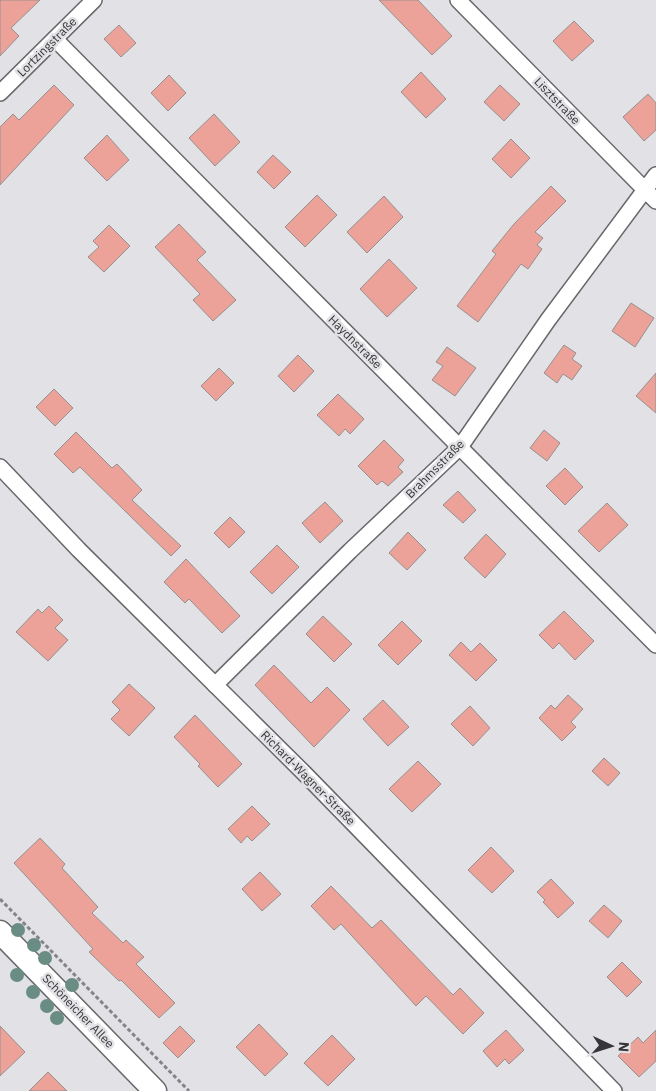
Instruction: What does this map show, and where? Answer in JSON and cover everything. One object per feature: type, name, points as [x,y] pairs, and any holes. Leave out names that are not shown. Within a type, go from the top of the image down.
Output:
[{"type":"street","name":"Lortzingstraße","points":[[0,94],[94,0]]},
{"type":"street","name":"Lisztstraße","points":[[458,0],[656,201]]},
{"type":"street","name":"Haydnstraße","points":[[55,39],[656,645]]},
{"type":"street","name":"Brahmsstraße","points":[[215,685],[350,551],[460,447],[548,320],[656,175]]},
{"type":"street","name":"Richard-Wagner-Straße","points":[[0,467],[79,550],[305,774],[614,1091]]},
{"type":"street","name":"Schöneicher Allee","points":[[0,932],[155,1091]]},
{"type":"path","points":[[0,899],[189,1091]]},
{"type":"building","points":[[0,0],[40,0],[11,28],[19,36],[0,56]]},
{"type":"building","points":[[379,0],[418,0],[452,36],[432,55]]},
{"type":"building","points":[[574,21],[594,41],[572,61],[553,41]]},
{"type":"building","points":[[119,25],[136,43],[121,57],[104,39]]},
{"type":"building","points":[[421,72],[446,99],[426,118],[401,92]]},
{"type":"building","points":[[169,75],[186,93],[168,111],[151,93]]},
{"type":"building","points":[[54,85],[74,105],[0,185],[0,127],[13,114],[19,120]]},
{"type":"building","points":[[500,85],[520,104],[504,121],[484,102]]},
{"type":"building","points":[[648,94],[656,103],[656,130],[644,141],[623,117]]},
{"type":"building","points":[[214,114],[240,142],[215,166],[189,138]]},
{"type":"building","points":[[107,135],[129,160],[107,181],[84,158]]},
{"type":"building","points":[[511,139],[530,158],[511,178],[492,159]]},
{"type":"building","points":[[273,155],[291,172],[274,189],[257,172]]},
{"type":"building","points":[[551,186],[566,201],[535,232],[543,238],[537,245],[542,249],[528,269],[521,264],[478,322],[457,306],[496,254],[492,251],[514,224]]},
{"type":"building","points":[[317,195],[337,215],[305,247],[285,227]]},
{"type":"building","points":[[384,196],[403,217],[367,253],[347,232]]},
{"type":"building","points":[[179,224],[206,252],[197,260],[236,300],[213,321],[193,300],[200,294],[155,247]]},
{"type":"building","points":[[109,225],[130,246],[104,272],[88,257],[99,247],[93,241]]},
{"type":"building","points":[[389,259],[417,288],[387,317],[360,289]]},
{"type":"building","points":[[631,303],[654,318],[635,347],[612,331]]},
{"type":"building","points":[[564,345],[576,353],[572,359],[582,366],[572,380],[563,374],[557,383],[544,373]]},
{"type":"building","points":[[447,347],[476,368],[455,396],[432,380],[443,366],[436,362]]},
{"type":"building","points":[[298,355],[314,371],[294,392],[278,376]]},
{"type":"building","points":[[219,368],[234,383],[216,401],[201,386]]},
{"type":"building","points":[[656,373],[656,413],[636,396]]},
{"type":"building","points":[[54,389],[73,408],[55,426],[36,407]]},
{"type":"building","points":[[338,394],[364,419],[350,434],[345,429],[339,436],[317,415]]},
{"type":"building","points":[[544,430],[560,443],[547,461],[530,448]]},
{"type":"building","points":[[76,432],[112,468],[117,464],[142,490],[132,500],[181,546],[171,556],[80,467],[73,473],[54,454]]},
{"type":"building","points":[[384,440],[404,460],[398,467],[403,472],[388,486],[382,481],[377,485],[358,466]]},
{"type":"building","points":[[565,468],[583,487],[565,505],[546,486]]},
{"type":"building","points":[[458,491],[476,510],[463,523],[443,505]]},
{"type":"building","points":[[325,502],[343,521],[320,543],[302,523]]},
{"type":"building","points":[[607,503],[628,525],[599,552],[578,531]]},
{"type":"building","points":[[230,517],[245,532],[229,548],[214,533]]},
{"type":"building","points":[[408,532],[426,550],[407,570],[389,553]]},
{"type":"building","points":[[486,534],[506,554],[485,578],[464,558]]},
{"type":"building","points":[[277,545],[299,567],[272,594],[250,572]]},
{"type":"building","points":[[186,559],[240,616],[222,633],[189,599],[185,603],[164,582]]},
{"type":"building","points":[[49,606],[63,620],[55,628],[68,640],[48,661],[16,632],[38,609],[42,613]]},
{"type":"building","points":[[564,611],[594,641],[575,660],[559,643],[553,649],[539,635]]},
{"type":"building","points":[[323,616],[352,644],[334,662],[306,634]]},
{"type":"building","points":[[402,621],[422,641],[398,665],[378,645]]},
{"type":"building","points":[[461,642],[471,652],[480,643],[497,660],[476,681],[449,655]]},
{"type":"building","points":[[274,665],[311,703],[327,687],[350,710],[314,747],[255,685]]},
{"type":"building","points":[[129,684],[155,708],[129,736],[111,719],[120,710],[112,702]]},
{"type":"building","points":[[568,695],[583,709],[571,722],[576,727],[562,741],[539,718],[551,705],[555,709]]},
{"type":"building","points":[[383,700],[409,727],[388,746],[363,719]]},
{"type":"building","points":[[470,706],[490,728],[473,746],[451,724]]},
{"type":"building","points":[[195,715],[242,764],[218,787],[198,766],[200,764],[174,737]]},
{"type":"building","points":[[604,758],[620,773],[608,786],[592,771]]},
{"type":"building","points":[[418,761],[441,784],[412,812],[389,789]]},
{"type":"building","points":[[252,806],[270,824],[252,841],[247,836],[241,843],[228,829]]},
{"type":"building","points":[[40,838],[65,864],[62,868],[98,907],[92,913],[123,943],[126,940],[144,957],[136,964],[175,1003],[159,1018],[121,980],[119,981],[89,952],[93,949],[14,863]]},
{"type":"building","points":[[491,847],[514,871],[492,893],[468,870]]},
{"type":"building","points":[[260,872],[281,894],[262,911],[242,889]]},
{"type":"building","points":[[551,879],[574,903],[558,918],[543,902],[545,900],[537,892]]},
{"type":"building","points":[[331,886],[372,928],[381,920],[453,995],[460,988],[484,1013],[463,1034],[426,996],[416,1006],[341,924],[334,930],[311,906]]},
{"type":"building","points":[[604,905],[622,921],[608,938],[589,921]]},
{"type":"building","points":[[622,962],[642,982],[627,997],[607,977]]},
{"type":"building","points":[[259,1024],[288,1054],[265,1076],[236,1047]]},
{"type":"building","points":[[0,1026],[25,1052],[0,1076]]},
{"type":"building","points":[[180,1026],[195,1041],[178,1058],[163,1043]]},
{"type":"building","points":[[506,1030],[524,1050],[509,1064],[505,1059],[497,1067],[483,1051]]},
{"type":"building","points":[[656,1030],[656,1061],[639,1077],[618,1056],[638,1037],[643,1043]]},
{"type":"building","points":[[332,1035],[355,1059],[328,1086],[304,1063]]},
{"type":"building","points":[[48,1072],[67,1091],[29,1091]]}]
